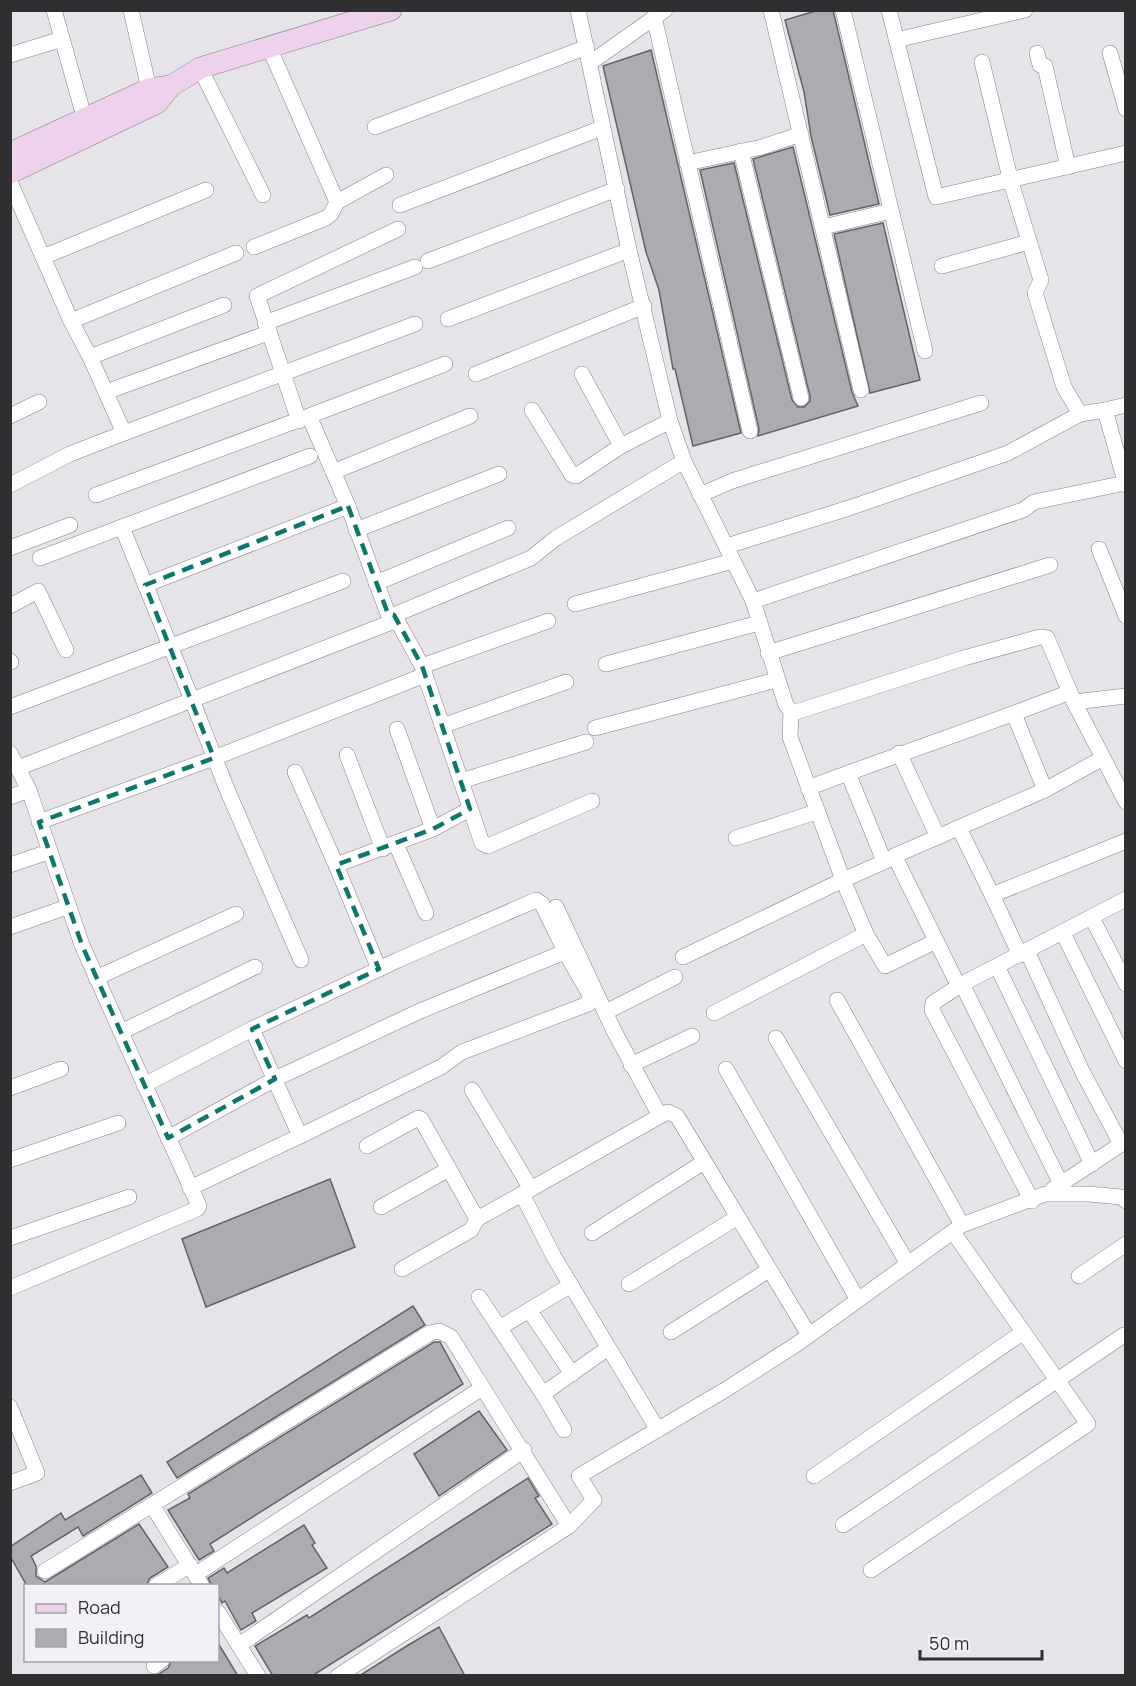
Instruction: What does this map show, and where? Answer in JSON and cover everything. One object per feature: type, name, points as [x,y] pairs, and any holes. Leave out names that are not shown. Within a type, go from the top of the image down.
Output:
[{"type":"street","points":[[54,10],[85,120]]},
{"type":"street","points":[[130,10],[149,89]]},
{"type":"street","points":[[578,10],[629,249],[670,421],[684,461],[753,601],[776,680],[791,711],[790,737],[816,812],[866,934],[885,966],[936,941]]},
{"type":"street","points":[[771,10],[861,390]]},
{"type":"street","points":[[843,10],[925,351]]},
{"type":"street","points":[[888,10],[936,197],[1011,182],[1125,153]]},
{"type":"street","points":[[896,40],[1025,10]]},
{"type":"street","points":[[10,173],[157,103],[171,86],[200,68],[381,12]]},
{"type":"street","points":[[375,128],[589,55],[659,14],[687,163],[750,431]]},
{"type":"street","points":[[10,55],[62,39]]},
{"type":"street","points":[[269,47],[337,202]]},
{"type":"street","points":[[1110,52],[1125,109]]},
{"type":"street","points":[[1037,53],[1040,65],[1045,66],[1068,167]]},
{"type":"street","points":[[982,62],[1011,182],[1041,280],[1035,293],[1064,387],[1080,414]]},
{"type":"street","points":[[200,68],[263,195]]},
{"type":"street","points":[[10,153],[149,89],[171,86]]},
{"type":"street","points":[[400,205],[602,128]]},
{"type":"street","points":[[687,163],[801,134]]},
{"type":"street","points":[[741,151],[801,398]]},
{"type":"street","points":[[254,247],[326,218],[331,214],[337,202],[386,175]]},
{"type":"street","points":[[10,182],[71,321],[124,433]]},
{"type":"street","points":[[106,392],[421,264],[616,189]]},
{"type":"street","points":[[43,257],[206,190]]},
{"type":"street","points":[[823,227],[891,211]]},
{"type":"street","points":[[398,229],[257,296],[267,328],[283,375],[348,506],[387,614],[395,617],[423,671],[482,843],[488,846],[592,801]]},
{"type":"street","points":[[942,266],[1029,242]]},
{"type":"street","points":[[448,319],[629,249]]},
{"type":"street","points":[[71,321],[236,253]]},
{"type":"street","points":[[90,357],[224,305]]},
{"type":"street","points":[[476,374],[644,306]]},
{"type":"street","points":[[10,485],[70,454],[415,324]]},
{"type":"street","points":[[96,495],[445,364]]},
{"type":"street","points":[[582,374],[621,446]]},
{"type":"street","points":[[10,416],[39,402]]},
{"type":"street","points":[[700,495],[732,480],[981,403]]},
{"type":"street","points":[[726,546],[849,508],[1008,453],[1080,414],[1125,405]]},
{"type":"street","points":[[532,410],[572,475],[576,476],[621,446],[670,421]]},
{"type":"street","points":[[753,601],[1023,510],[1034,502],[1125,484],[1105,410]]},
{"type":"street","points":[[333,472],[470,416]]},
{"type":"street","points":[[40,558],[310,456]]},
{"type":"street","points":[[18,768],[395,617],[531,558],[556,538],[684,461]]},
{"type":"street","points":[[356,530],[499,474]]},
{"type":"street","points":[[145,585],[348,506]]},
{"type":"street","points":[[10,548],[70,525]]},
{"type":"street","points":[[122,527],[214,758],[302,960]]},
{"type":"street","points":[[376,583],[508,528]]},
{"type":"street","points":[[1099,549],[1125,616]]},
{"type":"street","points":[[575,604],[733,561]]},
{"type":"street","points":[[768,653],[1050,565]]},
{"type":"street","points":[[10,707],[343,581]]},
{"type":"street","points":[[10,606],[38,591],[66,650]]},
{"type":"street","points":[[39,822],[214,758],[548,621]]},
{"type":"street","points":[[606,664],[759,623]]},
{"type":"street","points":[[791,711],[1040,638],[1047,638],[1052,643],[1072,697],[1125,802]]},
{"type":"street","points":[[595,728],[776,680]]},
{"type":"street","points":[[442,726],[566,682]]},
{"type":"street","points":[[808,788],[899,753],[1072,697],[1125,696]]},
{"type":"street","points":[[1014,714],[1045,790]]},
{"type":"street","points":[[397,729],[433,829]]},
{"type":"street","points":[[461,781],[586,742]]},
{"type":"street","points":[[10,753],[28,790],[67,907],[96,978],[199,1206],[197,1209],[10,1288]]},
{"type":"street","points":[[899,753],[938,837]]},
{"type":"street","points":[[347,755],[389,846],[426,914]]},
{"type":"street","points":[[682,957],[889,858],[1045,790],[1103,758]]},
{"type":"street","points":[[295,772],[379,969]]},
{"type":"street","points":[[848,773],[889,858],[958,981],[1061,1184]]},
{"type":"street","points":[[10,797],[28,790]]},
{"type":"street","points":[[336,865],[433,829],[470,809]]},
{"type":"street","points":[[735,838],[816,812]]},
{"type":"street","points":[[338,1676],[569,1526],[594,1500],[579,1476],[725,1390],[809,1335],[958,1228],[1038,1198],[1123,1143],[1082,1071],[959,828]]},
{"type":"street","points":[[992,895],[1125,841]]},
{"type":"street","points":[[10,865],[48,852]]},
{"type":"street","points":[[1038,1198],[932,1010],[933,1003],[958,981],[998,966],[1125,899]]},
{"type":"street","points":[[144,1085],[252,1029],[379,969],[536,900],[542,904],[564,950],[590,995],[588,1004],[462,1052],[441,1067],[190,1188]]},
{"type":"street","points":[[10,927],[67,907]]},
{"type":"street","points":[[556,907],[631,1065],[660,1116]]},
{"type":"street","points":[[96,978],[236,914]]},
{"type":"street","points":[[1092,918],[1125,984]]},
{"type":"street","points":[[1063,933],[1125,1061]]},
{"type":"street","points":[[714,1013],[866,934]]},
{"type":"street","points":[[168,1138],[274,1079],[420,1011],[564,950]]},
{"type":"street","points":[[998,966],[1092,1164]]},
{"type":"street","points":[[121,1032],[255,967]]},
{"type":"street","points":[[606,1012],[675,977]]},
{"type":"street","points":[[837,1000],[958,1228],[1022,1333],[1058,1378],[1087,1421],[1086,1427],[871,1570]]},
{"type":"street","points":[[252,1029],[300,1136]]},
{"type":"street","points":[[631,1065],[692,1036]]},
{"type":"street","points":[[776,1038],[908,1264]]},
{"type":"street","points":[[10,1088],[61,1069]]},
{"type":"street","points":[[726,1069],[858,1300]]},
{"type":"street","points":[[472,1090],[526,1191],[571,1285],[658,1430]]},
{"type":"street","points":[[402,1269],[471,1230],[477,1220],[526,1191],[668,1112],[677,1116],[809,1335]]},
{"type":"street","points":[[367,1146],[418,1118],[477,1220]]},
{"type":"street","points":[[10,1160],[118,1123]]},
{"type":"street","points":[[592,1233],[704,1162]]},
{"type":"street","points":[[381,1207],[449,1169]]},
{"type":"street","points":[[10,1238],[129,1197]]},
{"type":"street","points":[[1038,1198],[1124,1198]]},
{"type":"street","points":[[629,1284],[738,1217]]},
{"type":"street","points":[[1079,1276],[1125,1244]]},
{"type":"street","points":[[671,1332],[770,1270]]},
{"type":"street","points":[[501,1327],[571,1285]]},
{"type":"street","points":[[479,1297],[501,1327],[564,1430]]},
{"type":"street","points":[[529,1310],[572,1374]]},
{"type":"street","points":[[45,1571],[430,1333],[439,1331],[451,1337],[524,1450],[569,1526]]},
{"type":"street","points":[[814,1476],[1022,1333]]},
{"type":"street","points":[[843,1525],[1058,1378],[1125,1337]]},
{"type":"street","points":[[543,1394],[608,1348]]},
{"type":"street","points":[[163,1584],[196,1575],[482,1388]]},
{"type":"street","points":[[10,1483],[37,1473],[12,1415]]},
{"type":"street","points":[[239,1645],[524,1450]]},
{"type":"street","points":[[152,1505],[196,1575]]},
{"type":"street","points":[[219,1619],[239,1645],[258,1676]]},
{"type":"highlighted area","points":[[348,506],[388,614],[394,615],[422,666],[470,809],[433,829],[336,865],[379,969],[252,1029],[275,1079],[168,1138],[82,945],[39,822],[214,758],[145,585]]},
{"type":"building","points":[[819,10],[833,10],[879,204],[830,215],[811,136],[804,92],[785,20]]},
{"type":"building","points":[[651,50],[741,433],[693,446],[675,369],[673,369],[659,290],[646,252],[603,66]]},
{"type":"building","points":[[793,147],[852,392],[858,406],[758,436],[759,429],[700,170],[734,163],[792,400],[798,407],[804,407],[810,401],[810,396],[753,159]]},
{"type":"building","points":[[883,223],[920,380],[870,393],[834,234]]},
{"type":"building","points":[[330,1179],[355,1247],[206,1307],[182,1239]]},
{"type":"building","points":[[413,1306],[425,1325],[177,1478],[167,1462]]},
{"type":"building","points":[[434,1342],[440,1342],[463,1384],[210,1544],[214,1551],[199,1560],[168,1510],[190,1498],[188,1494]]},
{"type":"building","points":[[479,1411],[507,1450],[439,1496],[414,1454]]},
{"type":"building","points":[[141,1475],[152,1493],[83,1536],[78,1527],[31,1556],[36,1566],[36,1576],[45,1582],[139,1524],[168,1567],[150,1578],[147,1584],[26,1584],[10,1556],[10,1547],[61,1513],[65,1520]]},
{"type":"building","points":[[528,1478],[539,1496],[535,1498],[552,1524],[312,1676],[273,1676],[255,1646],[307,1615],[309,1618]]},
{"type":"building","points":[[304,1525],[315,1543],[312,1545],[327,1568],[252,1613],[256,1621],[241,1630],[225,1601],[222,1603],[219,1597],[219,1584],[211,1584],[208,1578],[224,1568],[227,1573]]},
{"type":"building","points":[[439,1627],[465,1676],[359,1676],[410,1644]]},
{"type":"building","points":[[219,1645],[238,1676],[156,1676],[168,1668],[171,1662],[219,1662]]}]
